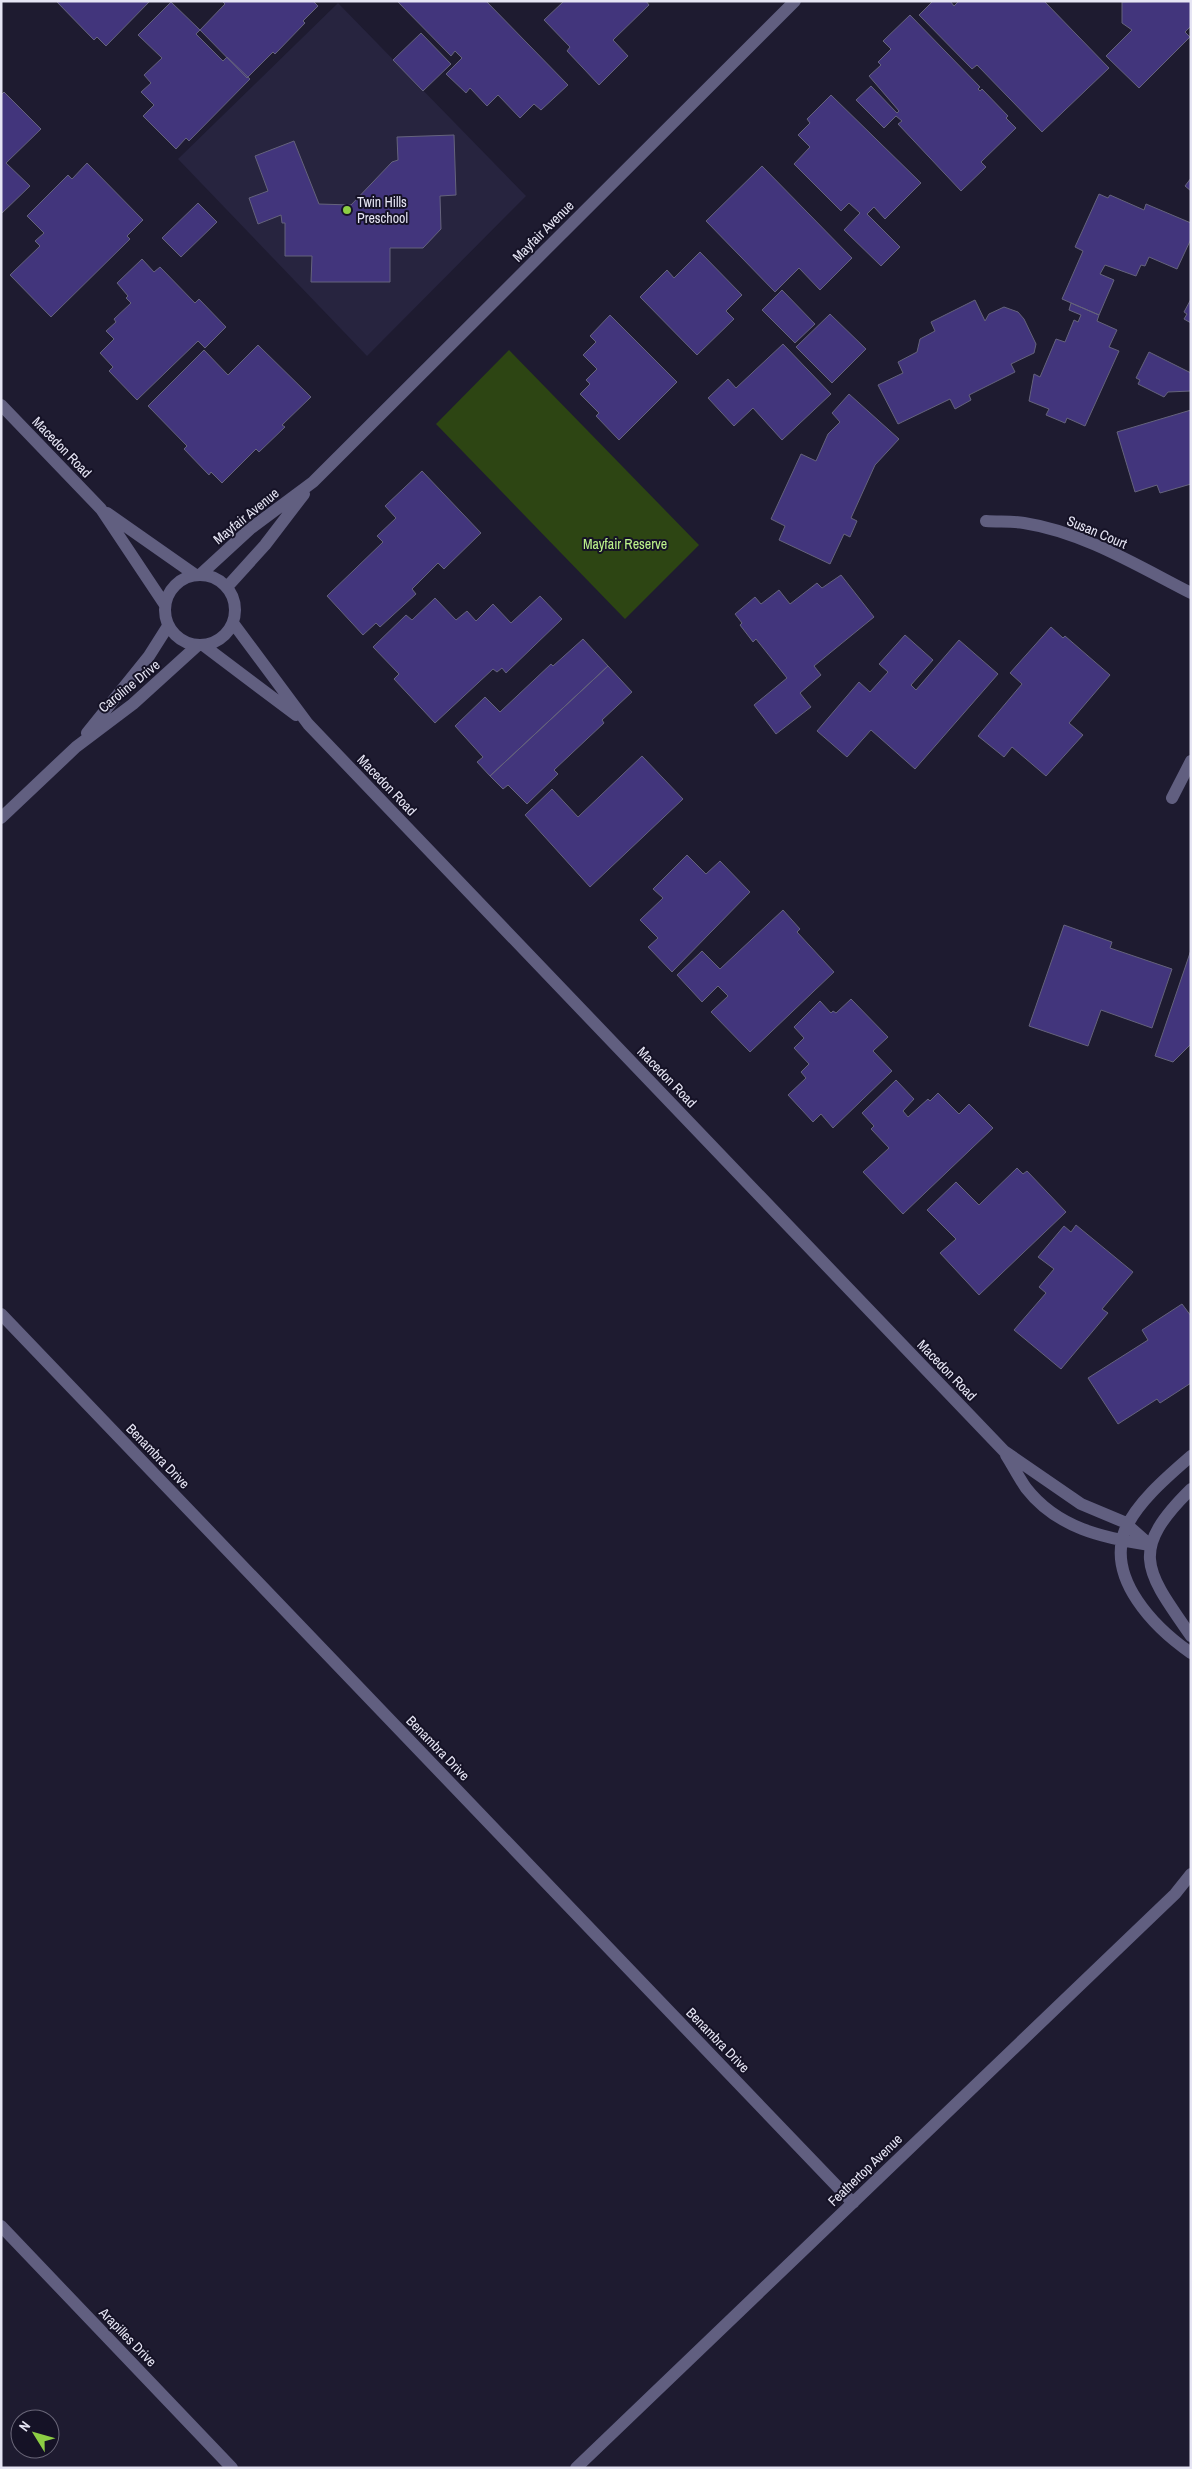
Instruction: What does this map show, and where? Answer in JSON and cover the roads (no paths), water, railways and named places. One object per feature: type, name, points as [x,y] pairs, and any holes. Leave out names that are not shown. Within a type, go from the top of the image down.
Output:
[{"type":"street","name":"Mayfair Avenue","points":[[198,574],[250,529],[313,482],[795,1]]},
{"type":"street","name":"Macedon Road","points":[[1,406],[101,509],[165,605]]},
{"type":"street","name":"Mayfair Avenue","points":[[227,587],[266,545],[313,482]]},
{"type":"street","name":"Macedon Road","points":[[101,509],[198,574]]},
{"type":"street","name":"Susan Court","points":[[986,521],[1024,523],[1070,535],[1191,593]]},
{"type":"street","points":[[198,574],[219,580],[227,587],[235,604],[233,623],[221,639],[200,645],[180,640],[168,626],[165,605],[175,584],[198,574]]},
{"type":"street","name":"Macedon Road","points":[[233,623],[308,724],[1004,1451],[1125,1533],[1150,1545]]},
{"type":"street","name":"Caroline Drive","points":[[76,747],[149,656],[168,626]]},
{"type":"street","name":"Macedon Road","points":[[200,645],[308,724]]},
{"type":"street","name":"Caroline Drive","points":[[1,818],[76,747],[133,704],[200,645]]},
{"type":"street","points":[[1172,798],[1191,762]]},
{"type":"street","name":"Benambra Drive","points":[[1,1314],[853,2203]]},
{"type":"street","name":"Macedon Road","points":[[1004,1451],[1026,1488],[1042,1506],[1060,1519],[1101,1537],[1125,1533]]},
{"type":"street","points":[[1191,1456],[1152,1494],[1125,1533],[1122,1556],[1126,1577],[1136,1598],[1168,1637],[1191,1653]]},
{"type":"street","points":[[1191,1489],[1168,1511],[1150,1545],[1153,1573],[1160,1590],[1191,1636]]},
{"type":"street","name":"Feathertop Avenue","points":[[576,2468],[1175,1894],[1191,1874]]},
{"type":"street","name":"Feathertop Avenue","points":[[1175,1894],[1191,1883]]},
{"type":"street","name":"Arapilles Drive","points":[[1,2226],[232,2468]]},
{"type":"place","name":"Twin Hills Preschool","points":[[347,210]]},
{"type":"park label","name":"Mayfair Reserve","points":[[625,544]]}]
